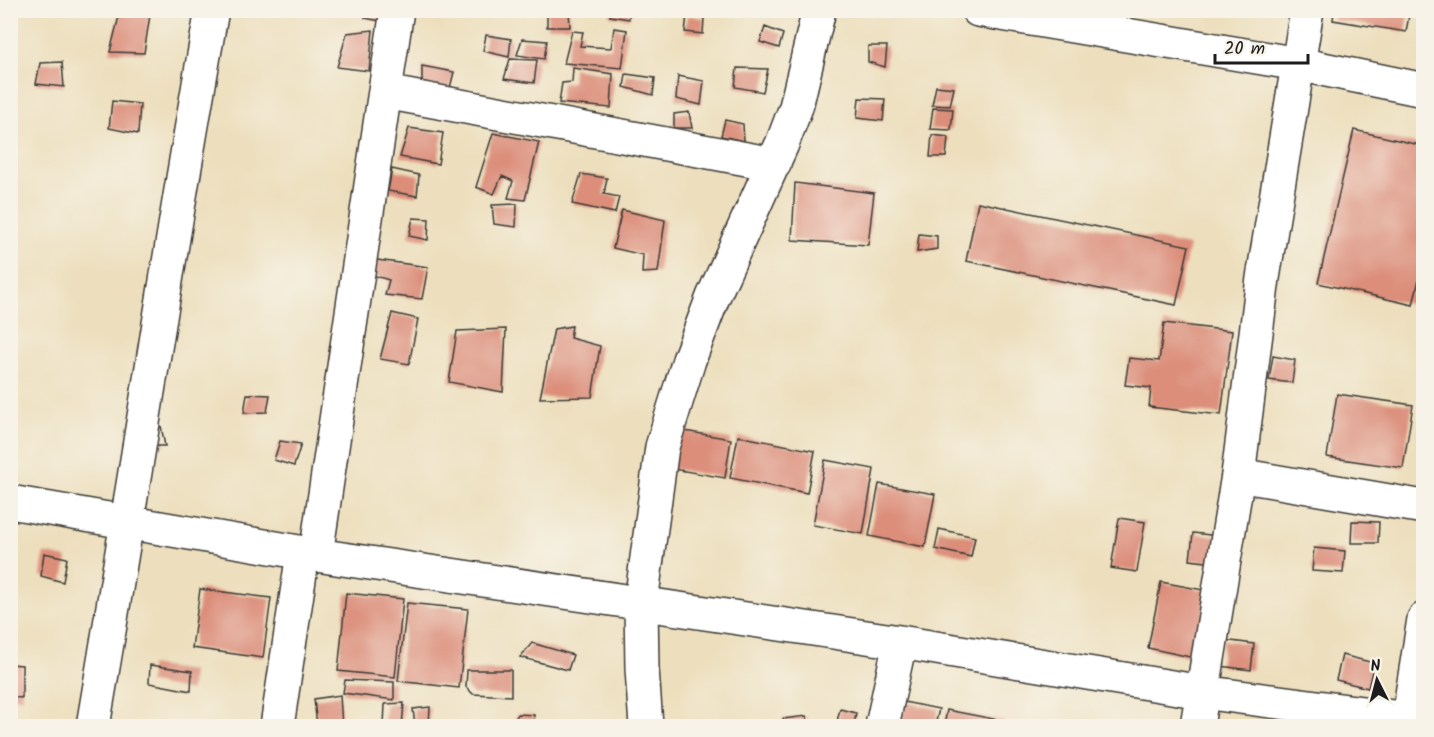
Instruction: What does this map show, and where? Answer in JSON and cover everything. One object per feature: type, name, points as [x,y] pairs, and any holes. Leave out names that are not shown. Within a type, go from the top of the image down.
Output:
[{"type":"street","points":[[93,726],[128,523],[182,176],[212,10]]},
{"type":"street","points":[[277,726],[310,554],[397,10]]},
{"type":"street","points":[[646,726],[641,602],[662,447],[689,360],[713,297],[774,164],[796,107],[819,10]]},
{"type":"street","points":[[978,10],[1298,64],[1424,90]]},
{"type":"street","points":[[1197,726],[1238,475],[1263,278],[1307,10]]},
{"type":"street","points":[[385,92],[774,164]]},
{"type":"street","points":[[1238,475],[1424,507]]},
{"type":"street","points":[[10,502],[310,554],[641,602],[1202,692],[1413,722],[1424,619]]},
{"type":"street","points":[[882,726],[900,642]]},
{"type":"building","points":[[367,10],[387,10],[385,22],[365,18]]},
{"type":"building","points":[[547,10],[569,10],[570,27],[547,27]]},
{"type":"building","points":[[610,10],[630,10],[629,19],[610,16]]},
{"type":"building","points":[[1334,10],[1410,10],[1406,32],[1333,20]]},
{"type":"building","points":[[120,12],[150,15],[144,53],[110,52]]},
{"type":"building","points":[[687,15],[704,18],[703,34],[685,32]]},
{"type":"building","points":[[765,27],[783,34],[779,48],[760,42]]},
{"type":"building","points":[[614,28],[627,30],[622,68],[564,63],[572,31],[583,32],[580,46],[611,48]]},
{"type":"building","points":[[373,30],[369,71],[337,67],[347,33]]},
{"type":"building","points":[[486,35],[511,39],[509,57],[483,51]]},
{"type":"building","points":[[522,39],[547,41],[544,59],[517,55]]},
{"type":"building","points":[[868,46],[887,46],[885,67],[868,62]]},
{"type":"building","points":[[510,59],[537,60],[534,83],[504,79]]},
{"type":"building","points":[[62,62],[64,87],[36,84],[40,63]]},
{"type":"building","points":[[422,66],[454,72],[450,88],[422,86]]},
{"type":"building","points":[[573,68],[613,74],[611,108],[559,103],[562,83],[572,82]]},
{"type":"building","points":[[737,68],[768,69],[763,92],[735,87]]},
{"type":"building","points":[[626,74],[655,78],[653,95],[624,87]]},
{"type":"building","points":[[678,76],[704,81],[701,105],[676,99]]},
{"type":"building","points":[[936,86],[954,88],[950,106],[932,105]]},
{"type":"building","points":[[859,98],[885,99],[883,121],[857,118]]},
{"type":"building","points":[[112,101],[140,104],[138,134],[109,128]]},
{"type":"building","points":[[933,108],[953,109],[951,130],[930,129]]},
{"type":"building","points":[[689,112],[692,128],[674,128],[674,114]]},
{"type":"building","points":[[725,120],[743,124],[744,141],[721,136]]},
{"type":"building","points":[[409,128],[443,133],[438,164],[400,157]]},
{"type":"building","points":[[1354,130],[1424,146],[1424,258],[1413,305],[1318,283]]},
{"type":"building","points":[[493,133],[539,142],[525,200],[508,198],[513,181],[502,176],[494,194],[476,187]]},
{"type":"building","points":[[932,135],[948,137],[946,157],[930,157]]},
{"type":"building","points":[[392,169],[419,175],[417,196],[388,191]]},
{"type":"building","points":[[581,174],[607,178],[604,194],[619,197],[615,213],[572,204]]},
{"type":"building","points":[[795,183],[874,193],[868,245],[792,240]]},
{"type":"building","points":[[978,202],[1189,246],[1176,305],[966,261]]},
{"type":"building","points":[[517,204],[516,227],[494,224],[492,205]]},
{"type":"building","points":[[622,210],[665,220],[658,272],[642,273],[643,255],[613,248]]},
{"type":"building","points":[[413,218],[429,219],[428,240],[409,236]]},
{"type":"building","points":[[919,234],[937,236],[937,249],[917,252]]},
{"type":"building","points":[[377,260],[428,267],[422,299],[385,295],[389,280],[372,275]]},
{"type":"building","points":[[392,313],[418,319],[409,364],[380,359]]},
{"type":"building","points":[[1164,323],[1232,331],[1221,415],[1149,407],[1151,388],[1125,385],[1129,358],[1159,361]]},
{"type":"building","points":[[572,326],[570,338],[600,346],[592,397],[540,398],[554,329]]},
{"type":"building","points":[[506,329],[503,392],[449,382],[457,331]]},
{"type":"building","points":[[1273,356],[1295,360],[1292,383],[1269,380]]},
{"type":"building","points":[[247,394],[270,395],[267,412],[244,413]]},
{"type":"building","points":[[1337,394],[1413,405],[1403,468],[1327,457]]},
{"type":"building","points":[[161,426],[165,446],[156,446],[152,427]]},
{"type":"building","points":[[673,429],[731,439],[725,478],[667,468]]},
{"type":"building","points":[[738,436],[815,451],[807,493],[730,478]]},
{"type":"building","points":[[280,441],[301,444],[294,466],[274,460]]},
{"type":"building","points":[[825,460],[874,469],[863,534],[813,525]]},
{"type":"building","points":[[879,484],[935,494],[925,547],[869,536]]},
{"type":"building","points":[[1119,518],[1145,522],[1137,572],[1111,568]]},
{"type":"building","points":[[1352,521],[1379,522],[1378,543],[1351,543]]},
{"type":"building","points":[[939,529],[975,537],[971,557],[935,549]]},
{"type":"building","points":[[1193,533],[1218,536],[1214,563],[1190,560]]},
{"type":"building","points":[[1314,548],[1345,551],[1343,573],[1312,571]]},
{"type":"building","points":[[44,553],[67,558],[63,582],[41,576]]},
{"type":"building","points":[[1161,582],[1209,591],[1195,658],[1148,648]]},
{"type":"building","points":[[200,589],[271,598],[263,658],[192,648]]},
{"type":"building","points":[[346,593],[403,599],[395,677],[338,671]]},
{"type":"building","points":[[407,603],[468,609],[459,688],[398,681]]},
{"type":"building","points":[[1223,640],[1254,644],[1251,670],[1220,666]]},
{"type":"building","points":[[532,643],[573,655],[568,670],[520,657]]},
{"type":"building","points":[[1342,655],[1374,663],[1368,688],[1336,680]]},
{"type":"building","points":[[10,664],[22,665],[22,698],[10,697]]},
{"type":"building","points":[[150,665],[192,671],[191,691],[149,683]]},
{"type":"building","points":[[467,670],[511,670],[511,696],[473,694],[466,687]]},
{"type":"building","points":[[345,680],[394,682],[394,700],[343,693]]},
{"type":"building","points":[[340,695],[342,726],[317,726],[314,699]]},
{"type":"building","points":[[894,700],[939,709],[935,726],[888,726]]},
{"type":"building","points":[[404,703],[402,726],[384,726],[385,704]]},
{"type":"building","points":[[430,707],[429,726],[415,726],[413,709]]},
{"type":"building","points":[[840,709],[856,713],[854,726],[836,726]]},
{"type":"building","points":[[947,710],[1004,721],[1003,726],[944,726]]},
{"type":"building","points":[[518,714],[534,715],[535,726],[514,726]]},
{"type":"building","points":[[807,716],[806,726],[783,726],[783,719]]}]
